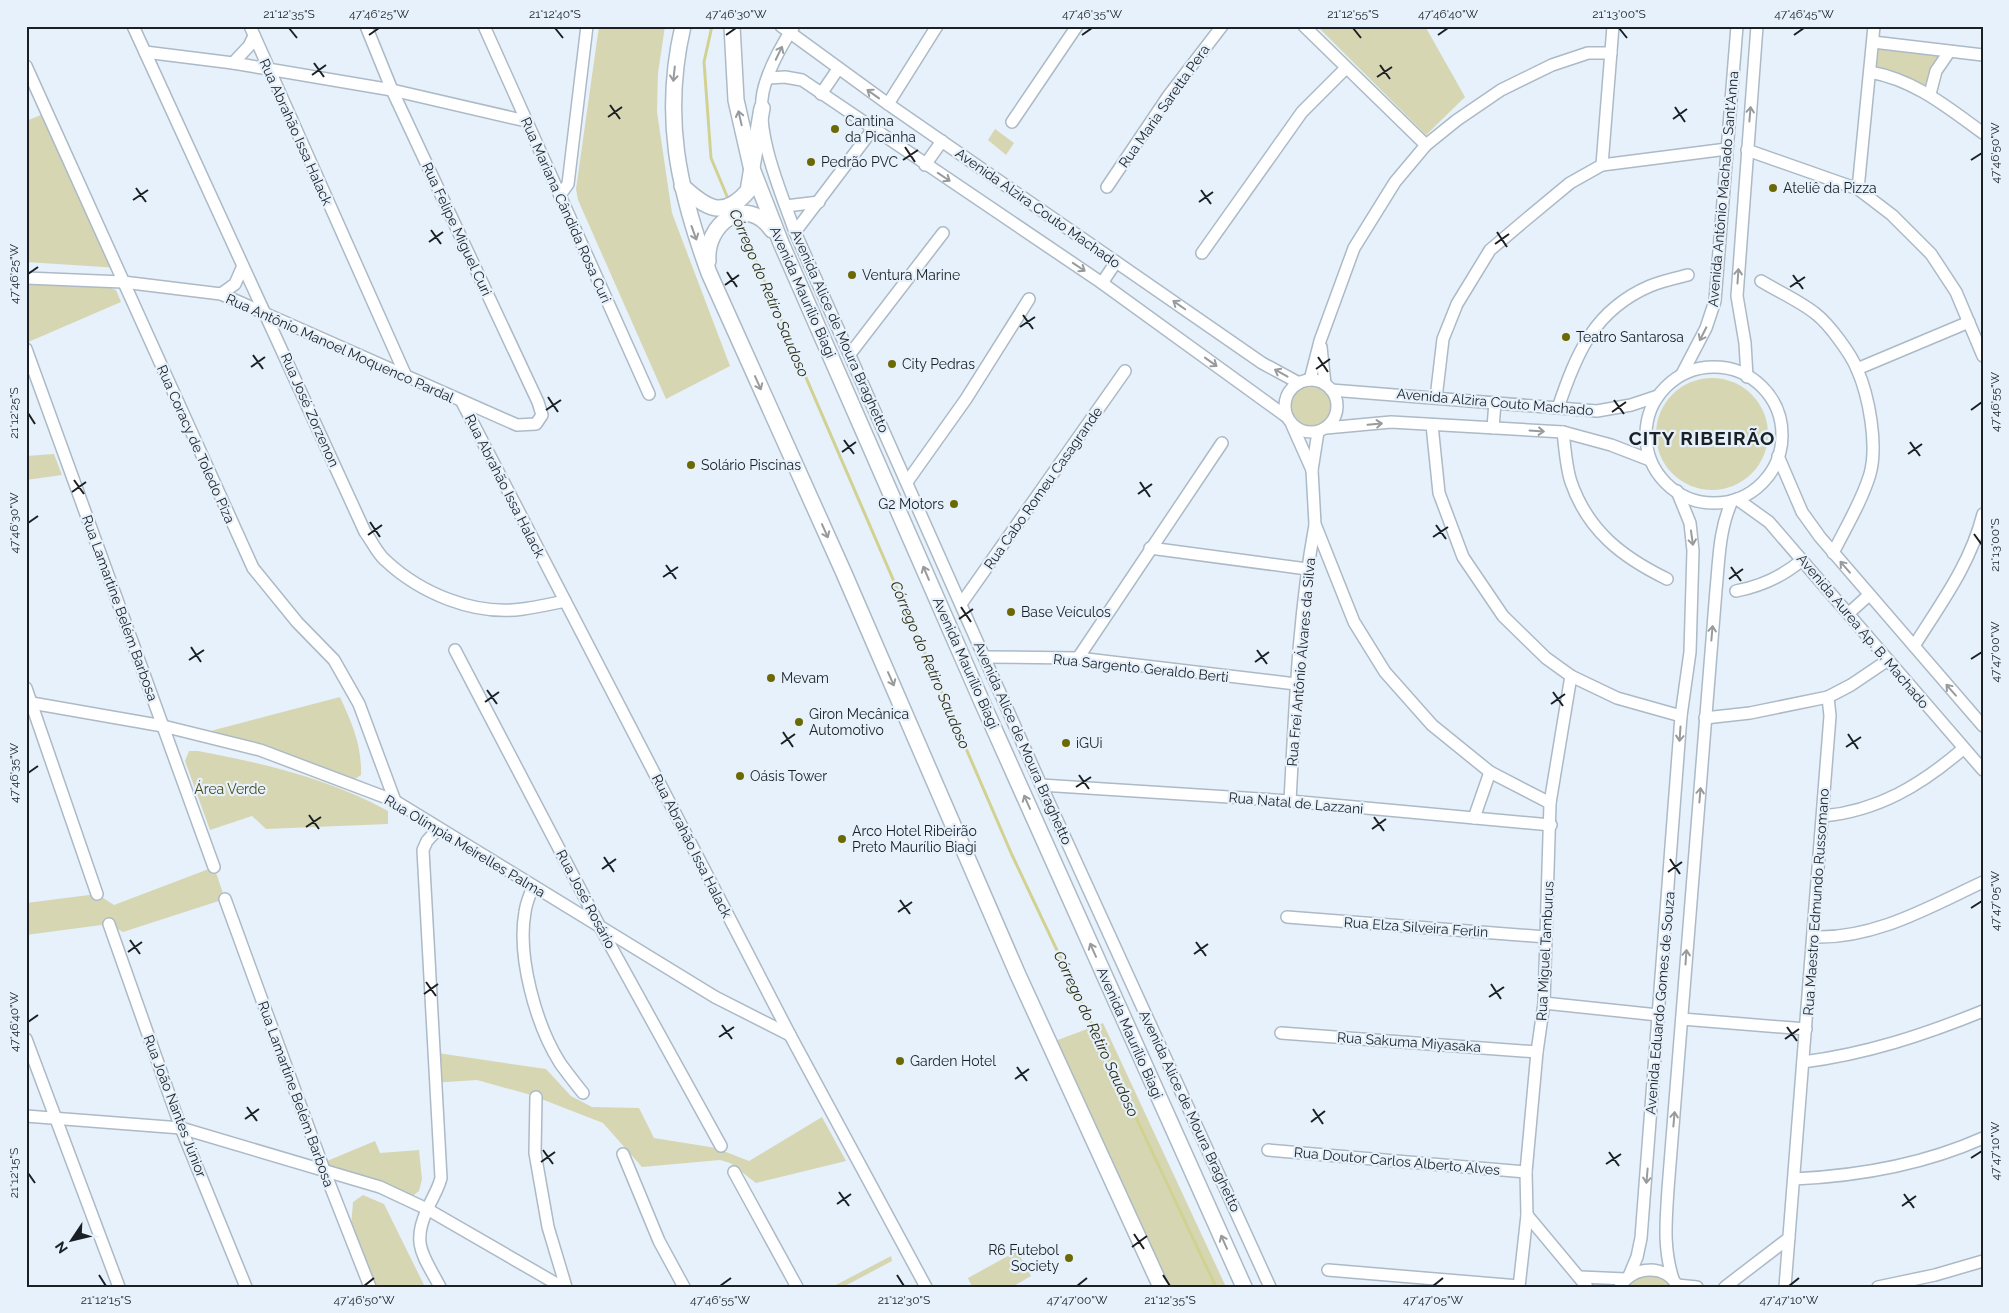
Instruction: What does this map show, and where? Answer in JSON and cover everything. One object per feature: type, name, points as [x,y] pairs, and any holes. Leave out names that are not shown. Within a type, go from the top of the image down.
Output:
[{"type":"main road","points":[[683,26],[676,57],[672,94],[674,136],[682,186],[691,224],[709,273],[843,571],[1018,975],[1161,1287]]},
{"type":"main road","name":"Avenida Maurílio Biagi","points":[[732,26],[736,100],[751,166],[781,243],[982,702],[1244,1287]]},
{"type":"main road","points":[[709,273],[709,243],[713,233],[721,224],[744,206],[762,108]]},
{"type":"main road","points":[[682,186],[703,204],[713,209],[744,206],[764,220],[781,243]]},
{"type":"street","name":"Rua José Zorzenon","points":[[133,26],[242,268],[266,314],[365,532],[384,559],[408,579],[443,597],[480,609],[522,610],[565,601]]},
{"type":"street","name":"Rua Felipe Miguel Curi","points":[[366,26],[392,90],[542,410],[540,420],[530,426]]},
{"type":"street","name":"Rua Mariana Cândida Rosa Curi","points":[[484,26],[649,394]]},
{"type":"street","points":[[560,195],[568,184],[587,26]]},
{"type":"street","points":[[888,104],[937,26]]},
{"type":"street","points":[[1012,122],[1077,26]]},
{"type":"street","name":"Rua Maria Saretta Pera","points":[[1107,187],[1169,95],[1222,26]]},
{"type":"street","points":[[1304,26],[1426,145]]},
{"type":"street","points":[[1602,165],[1613,26]]},
{"type":"street","name":"Avenida Antônio Machado Sant'Anna","points":[[1682,374],[1706,328],[1715,301],[1737,26]]},
{"type":"street","name":"Avenida Antônio Machado Sant'Anna","points":[[1746,377],[1745,343],[1737,296],[1757,26]]},
{"type":"street","points":[[1858,189],[1874,26]]},
{"type":"street","points":[[762,108],[768,78],[788,28]]},
{"type":"street","name":"Avenida Alzira Couto Machado","points":[[788,28],[838,69],[1262,363],[1304,382]]},
{"type":"street","points":[[234,63],[249,46],[252,31]]},
{"type":"street","name":"Rua Abrahão Issa Halack","points":[[252,31],[405,374]]},
{"type":"street","points":[[1873,42],[1983,55]]},
{"type":"street","points":[[145,52],[234,63],[392,90],[526,121]]},
{"type":"street","points":[[1930,94],[1936,72],[1950,52]]},
{"type":"street","points":[[1312,470],[1285,409],[1288,394],[1304,382],[1354,248],[1395,182],[1426,145],[1457,120],[1501,90],[1535,73],[1588,53],[1611,53]]},
{"type":"street","name":"Rua Coracy de Toledo Piza","points":[[26,66],[253,568],[297,622],[334,660],[360,704],[395,801]]},
{"type":"street","points":[[1202,253],[1302,112],[1346,68]]},
{"type":"street","points":[[821,94],[838,69]]},
{"type":"street","points":[[1870,72],[1890,75],[1930,94],[1983,133]]},
{"type":"street","name":"Avenida Alzira Couto Machado","points":[[768,78],[794,78],[821,94],[1102,283],[1290,421]]},
{"type":"street","name":"Avenida Alice de Moura Braghetto","points":[[762,108],[765,137],[795,232],[1041,785],[1270,1287]]},
{"type":"street","points":[[795,232],[873,129]]},
{"type":"street","points":[[925,165],[942,141]]},
{"type":"street","points":[[1436,398],[1443,340],[1457,304],[1490,250],[1570,183],[1602,165],[1727,149]]},
{"type":"street","points":[[1747,150],[1858,189],[1892,215],[1931,254],[1956,292],[1983,356]]},
{"type":"street","points":[[786,206],[819,202]]},
{"type":"street","points":[[1722,218],[1742,221]]},
{"type":"street","points":[[850,354],[943,234]]},
{"type":"street","points":[[1102,283],[1116,262]]},
{"type":"street","points":[[221,294],[235,284],[242,268]]},
{"type":"street","points":[[1558,408],[1569,376],[1591,333],[1610,310],[1652,285],[1688,275]]},
{"type":"street","name":"Rua Antônio Manoel Moquenco Pardal","points":[[26,278],[123,282],[221,294],[405,374],[462,402],[516,425],[530,426]]},
{"type":"street","points":[[1761,281],[1817,315],[1842,346],[1857,369],[1869,412],[1874,449],[1871,472],[1864,492],[1833,553]]},
{"type":"street","points":[[907,482],[966,399],[1029,299]]},
{"type":"street","points":[[1857,369],[1969,322]]},
{"type":"street","points":[[1290,421],[1304,432],[1322,430],[1334,420],[1337,410],[1336,399],[1328,387],[1320,341]]},
{"type":"street","name":"Rua Lamartine Belém Barbosa","points":[[26,348],[214,867]]},
{"type":"street","points":[[1702,368],[1723,368],[1746,377],[1760,386],[1776,409],[1781,437],[1778,456],[1770,473],[1754,491],[1734,500],[1719,503],[1698,502],[1677,491],[1662,477],[1650,460],[1646,438],[1648,416],[1658,396],[1682,374],[1702,368]]},
{"type":"street","name":"Rua Cabo Romeu Casagrande","points":[[961,604],[1125,371]]},
{"type":"street","points":[[1304,382],[1328,387]]},
{"type":"street","name":"Avenida Alzira Couto Machado","points":[[1328,387],[1597,411],[1631,405],[1658,396]]},
{"type":"street","name":"Rua Abrahão Issa Halack","points":[[462,402],[790,1035],[926,1287]]},
{"type":"street","points":[[1493,428],[1495,402]]},
{"type":"street","name":"Avenida Alzira Couto Machado","points":[[1322,430],[1391,422],[1563,432],[1611,445],[1650,460]]},
{"type":"street","points":[[1432,425],[1438,493],[1463,557],[1503,616],[1546,658],[1571,676],[1616,698],[1681,716]]},
{"type":"street","points":[[1322,430],[1312,470],[1315,524],[1326,557],[1354,622],[1385,672],[1432,725],[1490,772],[1550,803]]},
{"type":"street","points":[[1563,432],[1570,481],[1585,511],[1604,538],[1635,563],[1667,579]]},
{"type":"street","points":[[1078,658],[1222,443]]},
{"type":"street","name":"Avenida Aurea Ap. B. Machado","points":[[1778,456],[1802,512],[1833,553],[1983,726]]},
{"type":"street","name":"Avenida Eduardo Gomes de Souza","points":[[1625,1281],[1637,1257],[1641,1238],[1681,716],[1690,652],[1693,551],[1690,523],[1677,491]]},
{"type":"street","name":"Avenida Aurea Ap. B. Machado","points":[[1734,500],[1769,522],[1983,770]]},
{"type":"street","name":"Avenida Eduardo Gomes de Souza","points":[[1676,1283],[1666,1258],[1664,1237],[1710,654],[1722,536],[1725,517],[1734,500]]},
{"type":"street","points":[[1914,646],[1957,580],[1976,540],[1983,514]]},
{"type":"street","name":"Rua Frei Antônio Álvares da Silva","points":[[1290,801],[1296,684],[1307,569],[1315,524]]},
{"type":"street","points":[[1150,548],[1307,569]]},
{"type":"street","points":[[1736,591],[1756,587],[1786,574],[1802,560]]},
{"type":"street","points":[[1849,613],[1869,595]]},
{"type":"street","name":"Rua José Rosário","points":[[455,650],[599,926],[721,1146]]},
{"type":"street","points":[[1690,652],[1710,654]]},
{"type":"street","name":"Rua Sargento Geraldo Berti","points":[[985,657],[1078,658],[1296,684]]},
{"type":"street","points":[[1706,718],[1750,713],[1828,696],[1851,685],[1888,660]]},
{"type":"street","name":"Rua Miguel Tamburus","points":[[1519,1287],[1527,1214],[1526,1172],[1537,1052],[1544,1003],[1551,825],[1550,803],[1571,676]]},
{"type":"street","points":[[26,688],[29,702],[97,894]]},
{"type":"street","name":"Rua Maestro Edmundo Russomano","points":[[1785,1287],[1814,937],[1830,716],[1828,696]]},
{"type":"street","name":"Rua Olímpia Meirelles Palma","points":[[29,702],[163,726],[260,750],[395,801],[715,997],[790,1035]]},
{"type":"street","points":[[1822,816],[1848,814],[1899,793],[1933,775],[1963,749]]},
{"type":"street","points":[[1474,818],[1490,772]]},
{"type":"street","name":"Rua Natal de Lazzani","points":[[1041,785],[1290,801],[1551,825]]},
{"type":"street","points":[[438,829],[428,840],[423,850],[441,1178],[438,1190],[427,1209],[418,1232],[421,1250],[440,1287]]},
{"type":"street","points":[[1671,866],[1694,868]]},
{"type":"street","points":[[1814,937],[1836,938],[1867,932],[1904,919],[1983,882]]},
{"type":"street","points":[[533,886],[525,912],[524,942],[526,970],[546,1038],[560,1063],[583,1093]]},
{"type":"street","name":"Rua Lamartine Belém Barbosa","points":[[225,899],[324,1170],[370,1287]]},
{"type":"street","name":"Rua Elza Silveira Ferlin","points":[[1287,916],[1546,937]]},
{"type":"street","name":"Rua João Nantes Júnior","points":[[109,924],[182,1128],[246,1287]]},
{"type":"street","points":[[1544,1003],[1658,1015]]},
{"type":"street","points":[[1803,1062],[1835,1058],[1886,1047],[1983,1011]]},
{"type":"street","points":[[1682,1019],[1806,1029]]},
{"type":"street","name":"Rua Sakuma Miyasaka","points":[[1281,1033],[1537,1052]]},
{"type":"street","points":[[26,1039],[119,1287]]},
{"type":"street","points":[[536,1097],[535,1152],[548,1227],[566,1287]]},
{"type":"street","points":[[26,1116],[182,1128],[324,1170],[380,1188],[427,1209],[562,1287]]},
{"type":"street","points":[[1794,1179],[1892,1167],[1962,1147],[1983,1138]]},
{"type":"street","name":"Rua Doutor Carlos Alberto Alves","points":[[1268,1150],[1526,1172]]},
{"type":"street","points":[[624,1154],[659,1241],[684,1287]]},
{"type":"street","points":[[1648,1156],[1670,1159]]},
{"type":"street","points":[[734,1172],[796,1287]]},
{"type":"street","points":[[1527,1214],[1587,1287]]},
{"type":"street","points":[[1725,1287],[1789,1238]]},
{"type":"street","points":[[1878,1287],[1935,1275],[1983,1261]]},
{"type":"street","points":[[1580,1277],[1625,1281],[1639,1270],[1651,1269],[1663,1272],[1676,1283],[1698,1287]]},
{"type":"street","points":[[1328,1270],[1519,1287]]},
{"type":"green space","points":[[599,26],[665,26],[658,73],[657,112],[672,213],[730,366],[666,399],[578,200],[576,189]]},
{"type":"green space","points":[[1317,26],[1425,26],[1465,97],[1426,135]]},
{"type":"green space","points":[[1873,43],[1948,53],[1929,93],[1871,71]]},
{"type":"green space","points":[[46,113],[119,268],[26,262],[26,121]]},
{"type":"green space","points":[[995,129],[1014,143],[1006,155],[988,140]]},
{"type":"green space","points":[[26,284],[109,287],[116,290],[121,302],[26,343]]},
{"type":"green space","points":[[1712,378],[1733,382],[1752,394],[1764,413],[1768,434],[1764,455],[1752,474],[1733,486],[1712,490],[1691,486],[1672,474],[1660,455],[1656,434],[1660,413],[1672,394],[1691,382]]},
{"type":"green space","points":[[1311,386],[1326,392],[1332,407],[1326,422],[1311,428],[1296,422],[1290,407],[1296,392]]},
{"type":"green space","points":[[54,454],[62,475],[26,480],[26,456]]},
{"type":"green space","points":[[340,697],[352,725],[360,754],[361,775],[349,783],[203,733]]},
{"type":"green space","name":"Área Verde","points":[[189,751],[198,751],[247,761],[320,781],[388,811],[388,824],[266,829],[252,816],[210,830],[185,761]]},
{"type":"green space","points":[[214,867],[225,899],[123,932],[109,924],[26,935],[26,903],[97,894],[114,905]]},
{"type":"green space","points":[[1103,1023],[1226,1287],[1164,1287],[1055,1041]]},
{"type":"green space","points":[[431,1052],[546,1069],[571,1096],[592,1107],[639,1108],[654,1138],[716,1148],[749,1161],[822,1117],[846,1161],[756,1183],[730,1163],[720,1160],[642,1167],[603,1123],[531,1095],[477,1080],[432,1083]]},
{"type":"green space","points":[[375,1141],[380,1153],[419,1150],[422,1179],[419,1191],[410,1198],[330,1167],[327,1161]]},
{"type":"green space","points":[[363,1195],[384,1204],[425,1287],[376,1287],[351,1227],[353,1202]]},
{"type":"green space","points":[[1017,1251],[1031,1276],[1012,1287],[972,1287],[968,1278]]},
{"type":"green space","points":[[891,1256],[892,1261],[843,1287],[832,1287]]},
{"type":"green space","points":[[1644,1275],[1659,1278],[1671,1287],[1625,1287],[1633,1279]]},
{"type":"waterway","name":"Córrego do Retiro Saudoso","points":[[712,26],[704,62],[711,158],[729,201]]},
{"type":"waterway","name":"Córrego do Retiro Saudoso","points":[[738,220],[1012,855],[1216,1287]]},
{"type":"place","name":"Cantina da Picanha","points":[[835,129]]},
{"type":"place","name":"Pedrão PVC","points":[[811,162]]},
{"type":"place","name":"Ateliê da Pizza","points":[[1773,188]]},
{"type":"place","name":"Ventura Marine","points":[[852,275]]},
{"type":"place","name":"Teatro Santarosa","points":[[1566,337]]},
{"type":"place","name":"City Pedras","points":[[892,364]]},
{"type":"place","name":"Solário Piscinas","points":[[691,465]]},
{"type":"place","name":"G2 Motors","points":[[954,504]]},
{"type":"place","name":"Base Veículos","points":[[1011,612]]},
{"type":"place","name":"Mevam","points":[[771,678]]},
{"type":"place","name":"Giron Mecânica Automotivo","points":[[799,722]]},
{"type":"place","name":"iGUi","points":[[1066,743]]},
{"type":"place","name":"Oásis Tower","points":[[740,776]]},
{"type":"place","name":"Arco Hotel Ribeirão Preto Maurílio Biagi","points":[[842,839]]},
{"type":"place","name":"Garden Hotel","points":[[900,1061]]},
{"type":"place","name":"R6 Futebol Society","points":[[1069,1258]]},
{"type":"district","name":"CITY RIBEIRÃO","points":[[1702,438]]}]
